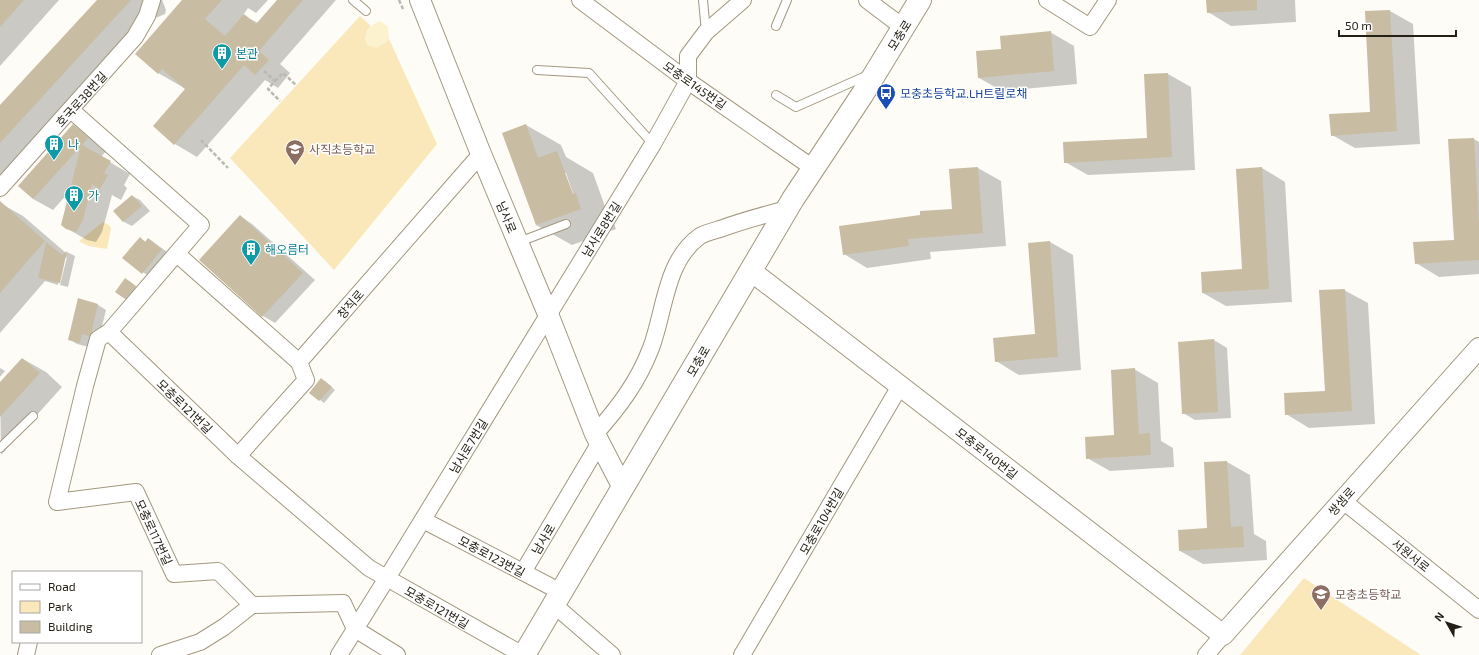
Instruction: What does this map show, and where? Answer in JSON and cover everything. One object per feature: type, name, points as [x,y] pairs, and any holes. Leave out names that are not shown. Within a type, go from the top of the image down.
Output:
[{"type":"main road","name":"모충로","points":[[524,655],[787,209],[878,70],[920,0]]},
{"type":"street","name":"남사로","points":[[420,0],[480,154],[548,314],[597,439],[623,488]]},
{"type":"street","name":"모충로145번길","points":[[580,0],[688,81],[813,168]]},
{"type":"street","points":[[688,81],[688,56],[706,32],[742,0]]},
{"type":"street","points":[[867,0],[904,28]]},
{"type":"street","points":[[1048,0],[1090,27],[1108,0]]},
{"type":"street","name":"호국로38번길","points":[[0,188],[135,36],[147,16],[152,1]]},
{"type":"street","name":"남사로8번길","points":[[548,314],[653,144],[688,81]]},
{"type":"street","points":[[70,110],[201,225],[109,332]]},
{"type":"street","name":"창직로","points":[[299,362],[480,154]]},
{"type":"street","name":"남사로","points":[[523,572],[597,439],[637,379],[650,349],[658,325],[671,274],[680,256],[688,246],[701,235],[742,221],[787,209]]},
{"type":"street","points":[[177,254],[299,362],[306,380],[238,456]]},
{"type":"street","name":"모충로140번길","points":[[751,271],[1223,635]]},
{"type":"street","name":"남사로7번길","points":[[339,655],[354,629],[388,578],[548,314]]},
{"type":"street","name":"모충로121번길","points":[[109,332],[238,456],[369,568],[524,655]]},
{"type":"street","name":"모충로117번길","points":[[109,332],[98,339],[57,502],[136,492],[174,574],[218,571],[252,605]]},
{"type":"street","name":"쌍샘로","points":[[1206,655],[1342,500],[1479,348]]},
{"type":"street","name":"모충로104번길","points":[[742,655],[900,386]]},
{"type":"street","name":"서원서로","points":[[1342,500],[1479,610]]},
{"type":"street","name":"모충로123번길","points":[[423,520],[523,572],[557,598],[612,655]]},
{"type":"street","points":[[161,654],[200,642],[224,627],[252,605],[343,603],[354,629],[397,655]]},
{"type":"street","points":[[26,655],[29,643]]},
{"type":"lane","points":[[353,0],[366,11]]},
{"type":"lane","points":[[703,0],[706,32]]},
{"type":"lane","points":[[776,26],[787,0]]},
{"type":"lane","points":[[537,70],[588,72],[653,144]]},
{"type":"lane","points":[[776,95],[796,107],[878,70]]},
{"type":"lane","points":[[518,242],[566,224]]},
{"type":"lane","points":[[0,448],[32,416]]},
{"type":"path","points":[[264,71],[275,81]]},
{"type":"path","points":[[280,101],[268,89],[282,73],[296,85]]},
{"type":"path","points":[[201,140],[228,168]]},
{"type":"green space","points":[[360,16],[371,26],[367,31],[365,40],[383,44],[389,39],[437,144],[334,270],[230,158]]},
{"type":"green space","points":[[103,222],[111,228],[107,249],[88,246],[79,241]]},
{"type":"green space","name":"모충초등학교","points":[[1304,578],[1421,655],[1240,655]]},
{"type":"sand","points":[[380,21],[388,27],[389,39],[377,48],[367,45],[365,40],[368,31],[371,26]]},
{"type":"building","points":[[0,0],[24,0],[0,27]]},
{"type":"building","points":[[97,0],[131,0],[0,143],[0,105]]},
{"type":"building","name":"본관","points":[[182,0],[222,0],[205,19],[225,36],[244,14],[256,24],[277,0],[303,0],[259,51],[269,60],[255,75],[244,65],[174,145],[153,126],[185,89],[162,69],[158,74],[135,54]]},
{"type":"building","points":[[1206,0],[1257,0],[1257,10],[1207,13]]},
{"type":"building","points":[[1390,10],[1397,131],[1331,136],[1329,114],[1370,112],[1365,11]]},
{"type":"building","points":[[1051,31],[1054,71],[978,78],[976,51],[1001,49],[1000,36]]},
{"type":"building","points":[[1168,73],[1172,157],[1064,163],[1063,142],[1147,138],[1144,74]]},
{"type":"building","points":[[73,124],[88,138],[82,145],[111,161],[104,173],[108,175],[100,189],[92,184],[83,220],[76,232],[66,229],[61,225],[81,146],[33,199],[18,186]]},
{"type":"building","points":[[526,124],[538,158],[557,151],[573,194],[576,193],[581,209],[536,225],[502,133]]},
{"type":"building","points":[[1474,138],[1479,224],[1479,260],[1415,264],[1413,242],[1454,240],[1448,139]]},
{"type":"building","points":[[978,167],[983,233],[908,239],[909,246],[843,255],[839,226],[920,215],[920,211],[952,209],[949,169]]},
{"type":"building","points":[[1262,167],[1269,289],[1202,293],[1201,272],[1242,269],[1236,169]]},
{"type":"building","points":[[132,195],[142,206],[123,222],[113,211]]},
{"type":"building","points":[[0,201],[45,241],[0,293]]},
{"type":"building","name":"해오름터","points":[[240,215],[303,273],[262,317],[199,260]]},
{"type":"building","points":[[140,237],[145,242],[148,238],[162,249],[142,274],[122,258]]},
{"type":"building","points":[[1050,241],[1058,357],[995,362],[993,338],[1035,334],[1028,243]]},
{"type":"building","points":[[46,242],[62,255],[67,251],[60,283],[38,278]]},
{"type":"building","points":[[125,278],[136,286],[125,299],[115,292]]},
{"type":"building","points":[[1345,289],[1352,411],[1285,415],[1284,393],[1325,391],[1319,290]]},
{"type":"building","points":[[78,298],[98,304],[91,334],[89,336],[82,334],[80,343],[68,340]]},
{"type":"building","points":[[1214,339],[1218,412],[1182,414],[1178,342]]},
{"type":"building","points":[[22,358],[40,373],[0,417],[0,382]]},
{"type":"building","points":[[1135,368],[1139,434],[1150,433],[1151,455],[1086,459],[1085,437],[1114,435],[1111,370]]},
{"type":"building","points":[[321,378],[332,387],[319,401],[309,393]]},
{"type":"building","points":[[1227,461],[1231,527],[1243,526],[1244,547],[1179,551],[1178,530],[1207,528],[1204,462]]},
{"type":"place","name":"본관","points":[[222,70]]},
{"type":"place","name":"모충초등학교.LH트릴로채","points":[[886,110]]},
{"type":"place","name":"나","points":[[54,161]]},
{"type":"place","name":"사직초등학교","points":[[295,166]]},
{"type":"place","name":"가","points":[[74,212]]},
{"type":"place","name":"해오름터","points":[[251,266]]},
{"type":"place","name":"모충초등학교","points":[[1321,611]]}]
